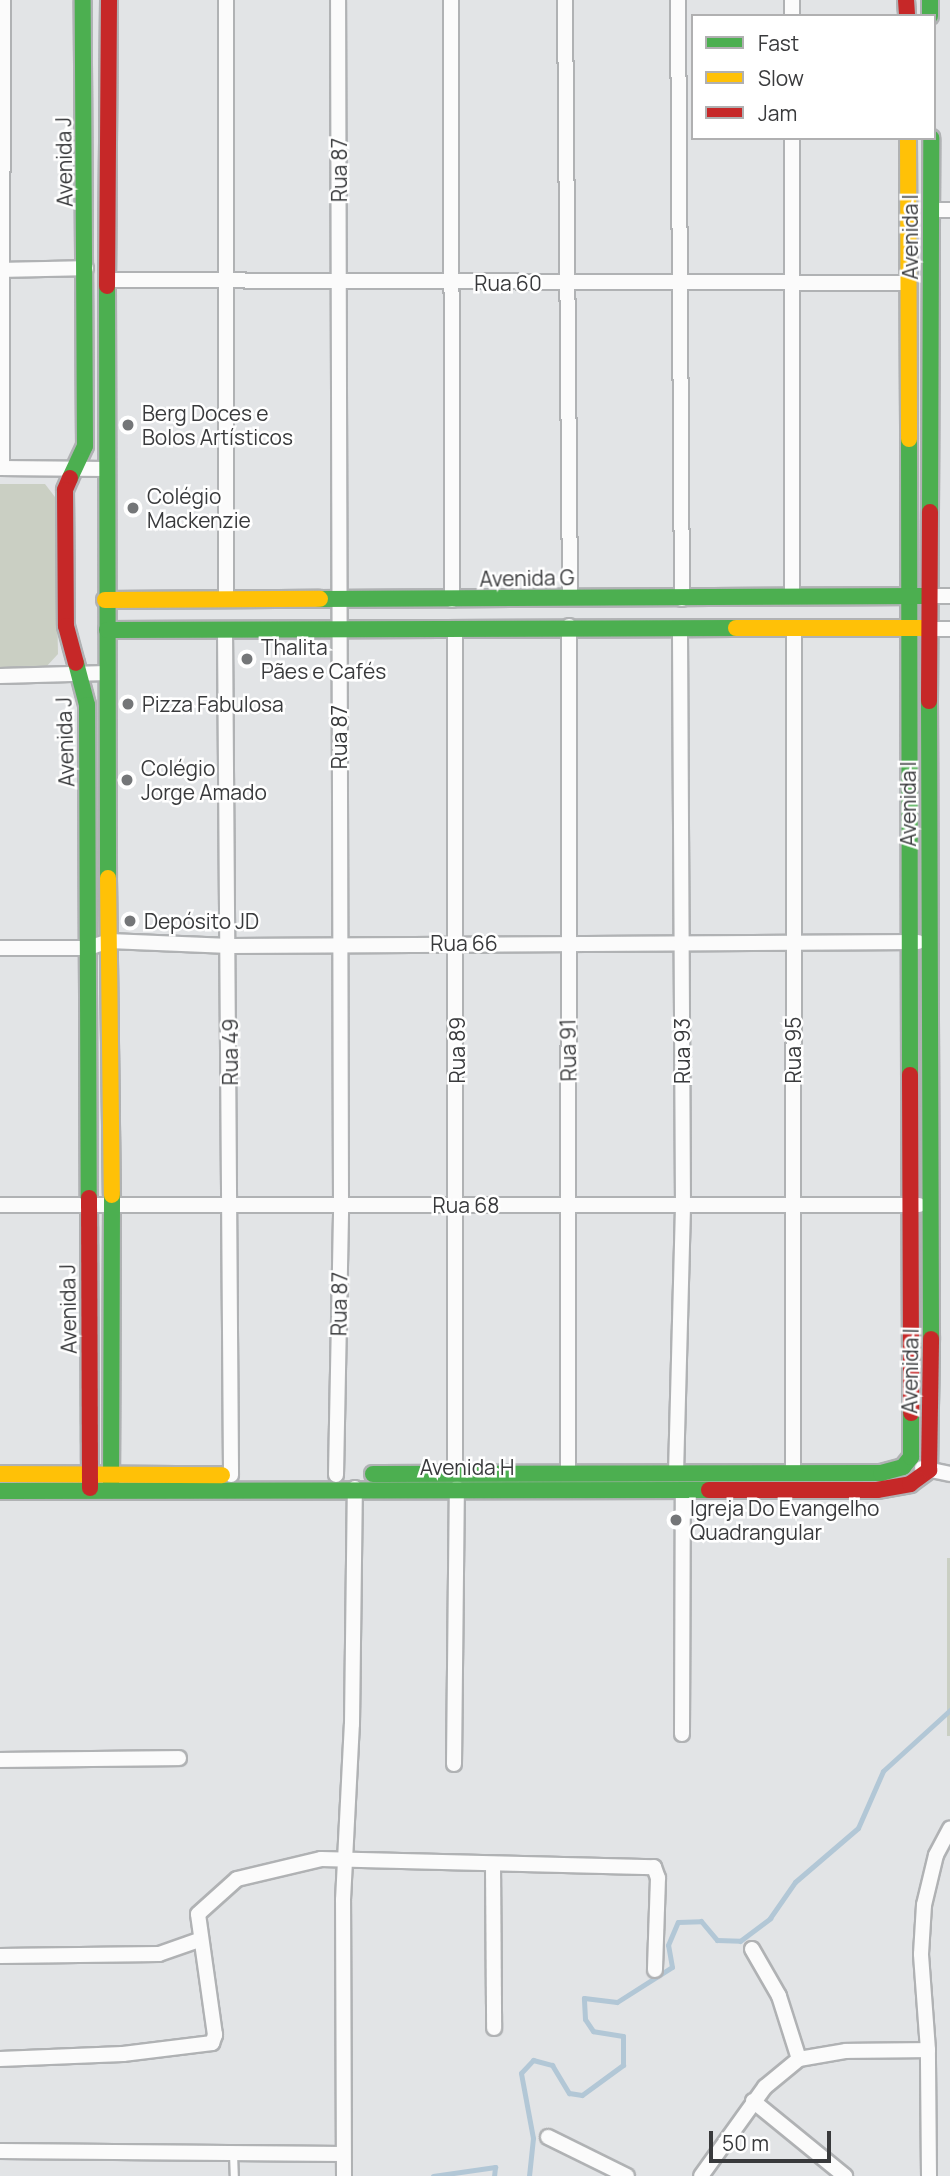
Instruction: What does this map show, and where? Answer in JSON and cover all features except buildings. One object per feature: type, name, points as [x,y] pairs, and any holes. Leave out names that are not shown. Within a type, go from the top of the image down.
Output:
[{"type":"street","points":[[3,0],[1,468],[106,469]]},
{"type":"street","name":"Avenida J","points":[[83,0],[85,446],[77,469],[65,490],[66,626],[87,705],[90,1491]]},
{"type":"street","name":"Avenida J","points":[[109,0],[105,600],[113,1209],[111,1483]]},
{"type":"street","points":[[226,0],[226,599]]},
{"type":"street","name":"Rua 87","points":[[336,1475],[341,1205],[338,0]]},
{"type":"street","points":[[451,0],[454,283],[452,600]]},
{"type":"street","points":[[565,0],[570,598]]},
{"type":"street","points":[[678,0],[682,599]]},
{"type":"street","points":[[792,140],[792,597]]},
{"type":"street","name":"Avenida I","points":[[908,140],[909,1460]]},
{"type":"street","name":"Avenida I","points":[[929,1470],[933,1205],[929,942],[931,140]]},
{"type":"street","points":[[931,210],[950,210]]},
{"type":"street","points":[[2,270],[86,268]]},
{"type":"street","name":"Rua 60","points":[[107,280],[228,284],[566,284],[679,281],[909,283]]},
{"type":"street","points":[[86,304],[107,303]]},
{"type":"street","name":"Avenida G","points":[[105,600],[950,596]]},
{"type":"street","points":[[107,630],[569,626],[794,629],[910,626],[950,629]]},
{"type":"street","name":"Rua 91","points":[[568,1474],[569,626]]},
{"type":"street","name":"Rua 89","points":[[453,1764],[457,943],[455,628]]},
{"type":"street","name":"Rua 93","points":[[676,1474],[683,1207],[680,628]]},
{"type":"street","name":"Rua 95","points":[[793,1471],[794,629]]},
{"type":"street","name":"Rua 49","points":[[225,630],[230,946],[231,1475]]},
{"type":"street","points":[[0,676],[107,673]]},
{"type":"street","name":"Rua 66","points":[[0,948],[88,948],[109,941],[230,946],[340,943],[929,942]]},
{"type":"street","name":"Rua 68","points":[[0,1205],[113,1209],[341,1205],[933,1205]]},
{"type":"street","points":[[909,1460],[929,1470],[950,1474]]},
{"type":"street","name":"Avenida H","points":[[0,1474],[91,1474],[111,1483],[355,1488],[568,1474],[793,1471],[881,1473],[909,1460]]},
{"type":"street","name":"Avenida H","points":[[0,1490],[90,1491],[111,1483],[231,1475],[336,1475],[683,1490],[883,1490],[910,1484],[929,1470]]},
{"type":"street","points":[[344,2176],[345,1857],[355,1488]]},
{"type":"street","points":[[682,1734],[683,1490]]},
{"type":"street","points":[[0,1760],[179,1758]]},
{"type":"street","points":[[929,2176],[928,2050],[921,1954],[923,1905],[936,1855],[950,1829]]},
{"type":"street","points":[[0,2059],[123,2054],[212,2043],[215,2035],[199,1940],[198,1914],[224,1886],[253,1874],[345,1857],[493,1865],[654,1867],[657,1878],[655,1970]]},
{"type":"street","points":[[493,1865],[494,2028]]},
{"type":"street","points":[[0,1956],[159,1954],[199,1940]]},
{"type":"street","points":[[752,1949],[779,1996],[799,2059]]},
{"type":"street","points":[[701,2176],[753,2101],[799,2059],[846,2051],[928,2050]]},
{"type":"street","points":[[753,2101],[845,2176]]},
{"type":"street","points":[[548,2137],[627,2176]]},
{"type":"street","points":[[0,2151],[342,2154]]},
{"type":"lane","points":[[233,2153],[234,2176]]},
{"type":"shaded area","points":[[0,484],[45,484],[55,497],[58,654],[46,667],[0,667]]},
{"type":"shaded area","points":[[947,1558],[950,1558],[950,1736],[947,1736]]},
{"type":"waterway","points":[[529,2176],[533,2138],[521,2073],[533,2060],[552,2065],[569,2093],[582,2095],[623,2065],[623,2036],[593,2031],[585,2019],[584,1998],[617,2002],[672,1967],[668,1945],[678,1922],[701,1921],[717,1940],[740,1941],[770,1918],[795,1882],[858,1828],[883,1771],[950,1710]]},
{"type":"waterway","points":[[433,2176],[495,2167],[494,2176]]},
{"type":"traffic: fast","points":[[70,478],[85,446],[83,0]]},
{"type":"traffic: fast","points":[[930,0],[930,14]]},
{"type":"traffic: fast","points":[[930,512],[931,140]]},
{"type":"traffic: fast","points":[[107,286],[108,878]]},
{"type":"traffic: fast","points":[[909,439],[910,1075]]},
{"type":"traffic: fast","points":[[320,599],[922,596]]},
{"type":"traffic: fast","points":[[107,630],[736,628]]},
{"type":"traffic: fast","points":[[76,663],[87,705],[89,1198]]},
{"type":"traffic: fast","points":[[929,701],[931,1339]]},
{"type":"traffic: fast","points":[[111,1489],[112,1195]]},
{"type":"traffic: fast","points":[[373,1474],[881,1473],[903,1467],[911,1457],[911,1413]]},
{"type":"traffic: fast","points":[[0,1491],[709,1490]]},
{"type":"traffic: slow","points":[[908,140],[909,439]]},
{"type":"traffic: slow","points":[[105,600],[320,599]]},
{"type":"traffic: slow","points":[[736,628],[924,628]]},
{"type":"traffic: slow","points":[[108,878],[112,1195]]},
{"type":"traffic: slow","points":[[0,1474],[222,1475]]},
{"type":"traffic: jam","points":[[107,286],[109,0]]},
{"type":"traffic: jam","points":[[906,0],[907,14]]},
{"type":"traffic: jam","points":[[70,478],[65,490],[66,626],[76,663]]},
{"type":"traffic: jam","points":[[929,701],[930,512]]},
{"type":"traffic: jam","points":[[910,1075],[911,1413]]},
{"type":"traffic: jam","points":[[89,1198],[90,1488]]},
{"type":"traffic: jam","points":[[709,1490],[877,1490],[910,1484],[929,1470],[931,1339]]},
{"type":"place","name":"Berg Doces e Bolos Artísticos","points":[[128,425]]},
{"type":"place","name":"Colégio Mackenzie","points":[[133,508]]},
{"type":"place","name":"Thalita Pães e Cafés","points":[[247,659]]},
{"type":"place","name":"Pizza Fabulosa","points":[[128,704]]},
{"type":"place","name":"Colégio Jorge Amado","points":[[127,780]]},
{"type":"place","name":"Depósito JD","points":[[130,921]]},
{"type":"place","name":"Igreja Do Evangelho Quadrangular","points":[[676,1520]]}]
